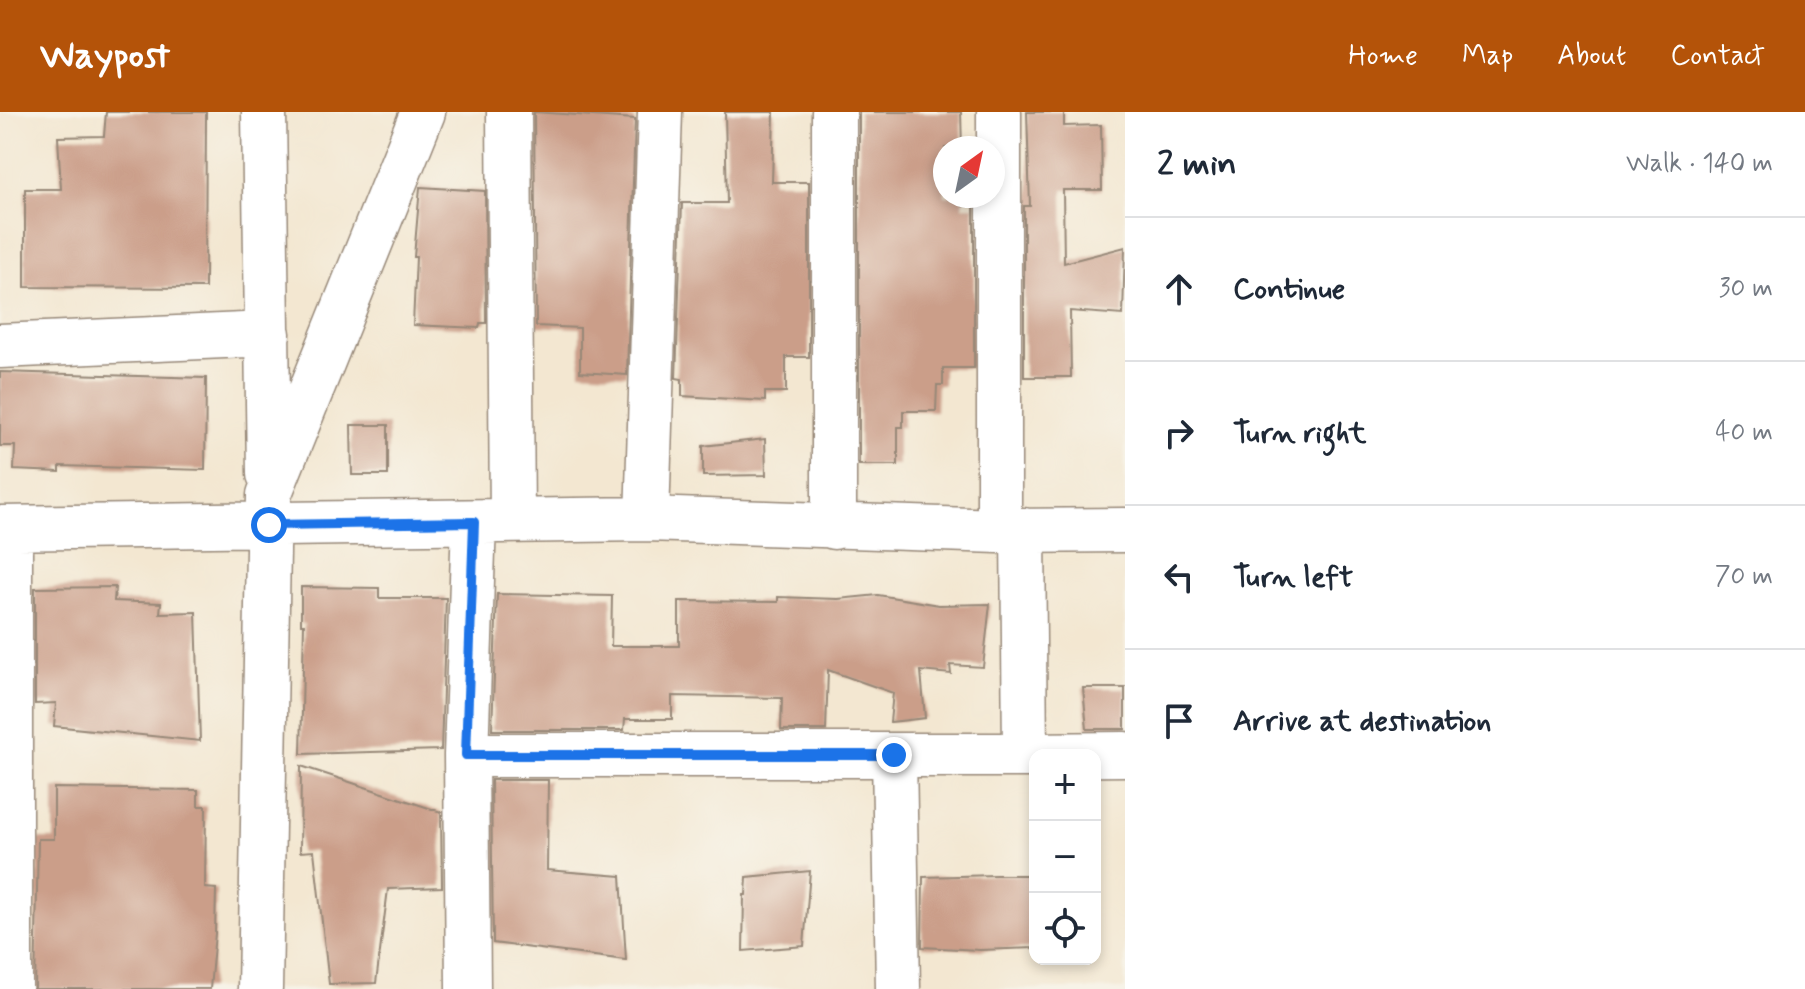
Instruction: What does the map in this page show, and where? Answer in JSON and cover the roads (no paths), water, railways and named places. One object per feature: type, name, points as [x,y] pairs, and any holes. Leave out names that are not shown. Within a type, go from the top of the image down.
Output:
[{"type":"street","points":[[260,989],[269,510],[264,112]]},
{"type":"street","points":[[269,510],[423,112]]},
{"type":"street","points":[[468,989],[466,755],[493,522],[509,112]]},
{"type":"street","points":[[647,519],[660,112]]},
{"type":"street","points":[[834,112],[834,527]]},
{"type":"street","points":[[999,112],[1011,530],[1025,755]]},
{"type":"street","points":[[0,346],[268,334]]},
{"type":"street","points":[[10,989],[5,528],[269,510],[493,522],[647,519],[834,527],[1125,530]]},
{"type":"street","points":[[466,755],[1125,754]]},
{"type":"street","points":[[894,755],[898,989]]}]
